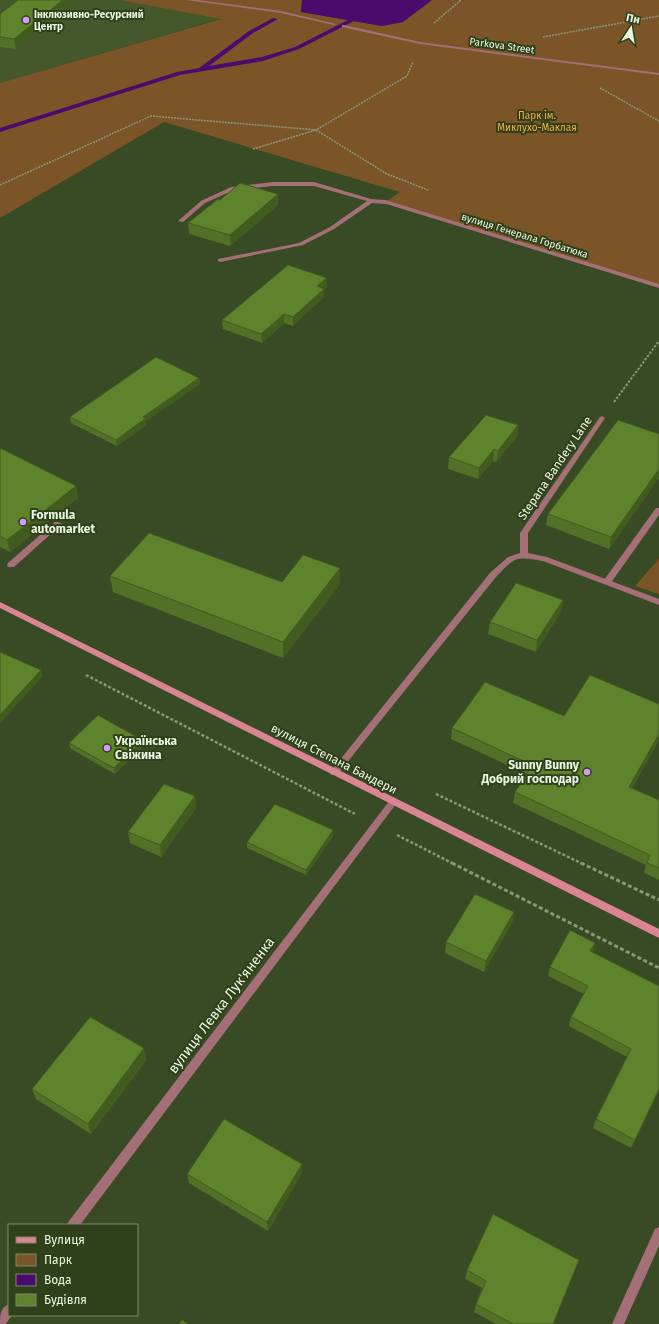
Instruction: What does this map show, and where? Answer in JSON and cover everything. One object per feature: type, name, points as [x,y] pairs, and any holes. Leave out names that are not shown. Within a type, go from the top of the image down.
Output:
[{"type":"street","points":[[188,0],[281,12],[334,24]]},
{"type":"street","name":"Parkova Street","points":[[344,26],[420,43],[659,74]]},
{"type":"street","name":"вулиця Генерала Горбатюка","points":[[181,221],[203,202],[233,188],[273,184],[314,184],[371,201],[385,202],[659,286]]},
{"type":"street","points":[[220,260],[301,244],[332,228],[371,201]]},
{"type":"street","name":"Stepana Bandery Lane","points":[[524,555],[524,533],[602,418]]},
{"type":"street","points":[[607,582],[659,510]]},
{"type":"street","points":[[11,565],[58,524]]},
{"type":"street","points":[[334,773],[493,575],[516,555],[544,559],[659,602]]},
{"type":"street","name":"вулиця Степана Бандери","points":[[0,605],[659,934]]},
{"type":"street","name":"вулиця Левка Лук'яненка","points":[[74,1224],[393,802]]},
{"type":"street","points":[[618,1324],[659,1233]]},
{"type":"street","points":[[0,1322],[8,1311]]},
{"type":"path","points":[[253,149],[316,130],[408,76],[420,43],[428,28],[461,0]]},
{"type":"path","points":[[543,37],[659,16]]},
{"type":"path","points":[[0,185],[151,116],[316,130],[387,174],[429,191]]},
{"type":"path","points":[[602,418],[659,341]]},
{"type":"path","points":[[85,675],[376,825],[659,968]]},
{"type":"shaded area","points":[[0,0],[120,0],[222,18],[0,83]]},
{"type":"green space","name":"Парк ім. Миклухо-Маклая","points":[[120,0],[302,0],[301,12],[382,26],[403,22],[432,0],[659,0],[659,286],[385,202],[400,192],[164,122],[0,218],[0,83],[221,19]]},
{"type":"green space","points":[[659,558],[659,594],[635,586],[657,561]]},
{"type":"water","points":[[302,0],[432,0],[403,22],[382,26],[301,12]]},
{"type":"building","points":[[18,0],[63,0],[14,39],[0,37],[0,14]]},
{"type":"building","points":[[240,183],[278,194],[230,235],[188,223],[218,199],[220,200]]},
{"type":"building","points":[[288,265],[327,278],[317,286],[324,289],[293,317],[284,314],[261,334],[222,320]]},
{"type":"building","points":[[156,357],[199,378],[143,417],[146,418],[116,440],[70,417]]},
{"type":"building","points":[[486,415],[518,425],[498,451],[494,449],[479,468],[449,457]]},
{"type":"building","points":[[618,420],[659,434],[659,469],[611,537],[548,514]]},
{"type":"building","name":"Formula automarket","points":[[0,448],[76,486],[7,540],[0,536]]},
{"type":"building","points":[[149,533],[282,582],[303,555],[340,568],[283,642],[110,576]]},
{"type":"building","points":[[516,583],[563,600],[537,640],[490,622]]},
{"type":"building","points":[[0,652],[41,670],[0,715]]},
{"type":"building","points":[[590,675],[659,704],[659,734],[629,787],[659,800],[659,868],[647,863],[650,855],[515,792],[532,765],[452,728],[485,682],[564,716]]},
{"type":"building","name":"Українська Свіжина","points":[[98,715],[142,740],[114,768],[69,743]]},
{"type":"building","points":[[164,784],[195,796],[160,845],[128,832]]},
{"type":"building","points":[[275,804],[333,830],[306,870],[247,842]]},
{"type":"building","points":[[475,894],[514,912],[486,961],[446,942]]},
{"type":"building","points":[[570,930],[595,943],[590,951],[659,986],[659,1089],[635,1140],[596,1119],[631,1049],[571,1017],[588,986],[550,967]]},
{"type":"building","points":[[90,1017],[144,1048],[88,1124],[32,1089]]},
{"type":"building","points":[[224,1119],[302,1164],[267,1222],[187,1174]]},
{"type":"building","points":[[493,1214],[579,1260],[553,1324],[513,1324],[476,1304],[486,1281],[467,1270]]},
{"type":"building","points":[[182,1320],[188,1324],[179,1324]]},
{"type":"waterway","points":[[0,130],[179,73],[263,59],[297,48],[350,21],[375,0]]},
{"type":"waterway","points":[[201,69],[251,32],[275,19]]},
{"type":"place","name":"Інклюзивно-Ресурсний Центр","points":[[26,20]]},
{"type":"place","name":"Formula automarket","points":[[23,522]]},
{"type":"place","name":"Українська Свіжина","points":[[107,748]]},
{"type":"place","name":"Sunny Bunny Добрий господар","points":[[587,772]]}]
